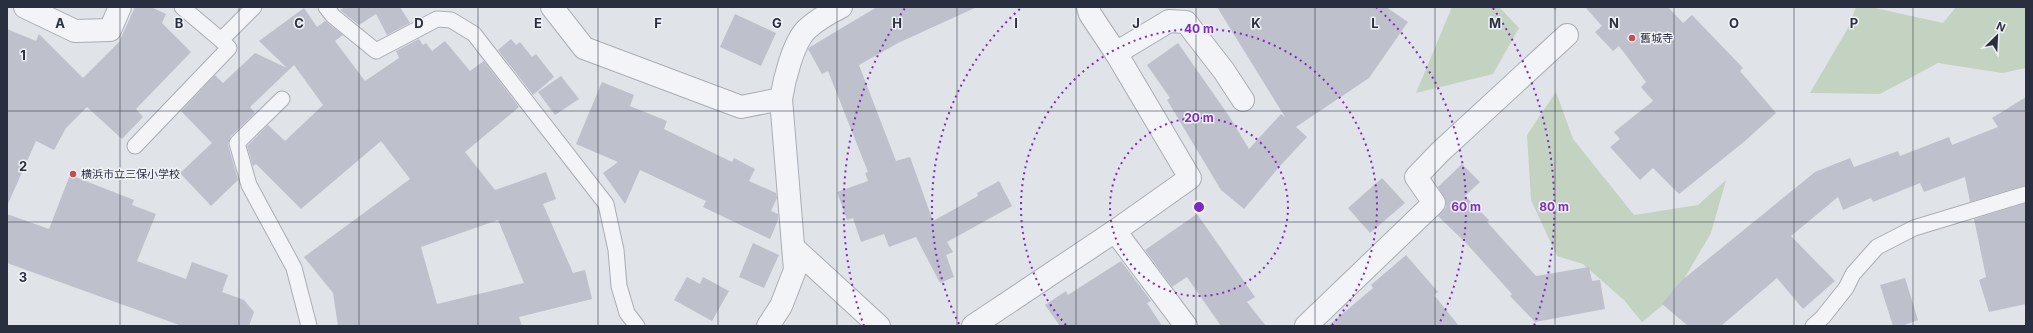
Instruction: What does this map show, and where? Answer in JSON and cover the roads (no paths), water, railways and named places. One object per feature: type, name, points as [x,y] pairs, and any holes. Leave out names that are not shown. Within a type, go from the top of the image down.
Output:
[{"type":"street","points":[[25,7],[74,31],[110,30],[120,7]]},
{"type":"street","points":[[552,7],[584,48],[742,107],[781,99]]},
{"type":"street","points":[[768,326],[781,306],[795,270],[781,99],[785,75],[806,30],[828,14],[841,7]]},
{"type":"street","points":[[973,326],[1115,232],[1190,178],[1116,53],[1090,14],[1088,7]]},
{"type":"street","points":[[1116,53],[1169,21],[1186,22],[1224,71],[1243,100]]},
{"type":"street","points":[[1306,326],[1434,203],[1416,177],[1446,146],[1567,35]]},
{"type":"street","points":[[1115,232],[1186,326]]},
{"type":"street","points":[[794,248],[879,326]]},
{"type":"lane","points":[[135,146],[229,48],[182,7]]},
{"type":"lane","points":[[221,40],[254,7]]},
{"type":"lane","points":[[326,7],[333,16],[376,51],[437,20],[451,20],[474,34],[606,204],[616,250],[619,286],[627,313],[637,326]]},
{"type":"lane","points":[[282,99],[237,143],[249,185],[294,268],[309,326]]},
{"type":"lane","points":[[1813,326],[1823,317],[1846,288],[1853,274],[1877,247],[1914,228],[2026,194]]},
{"type":"place","name":"舊城寺","points":[[1632,38]]},
{"type":"place","name":"横浜市立三保小学校","points":[[73,174]]}]
